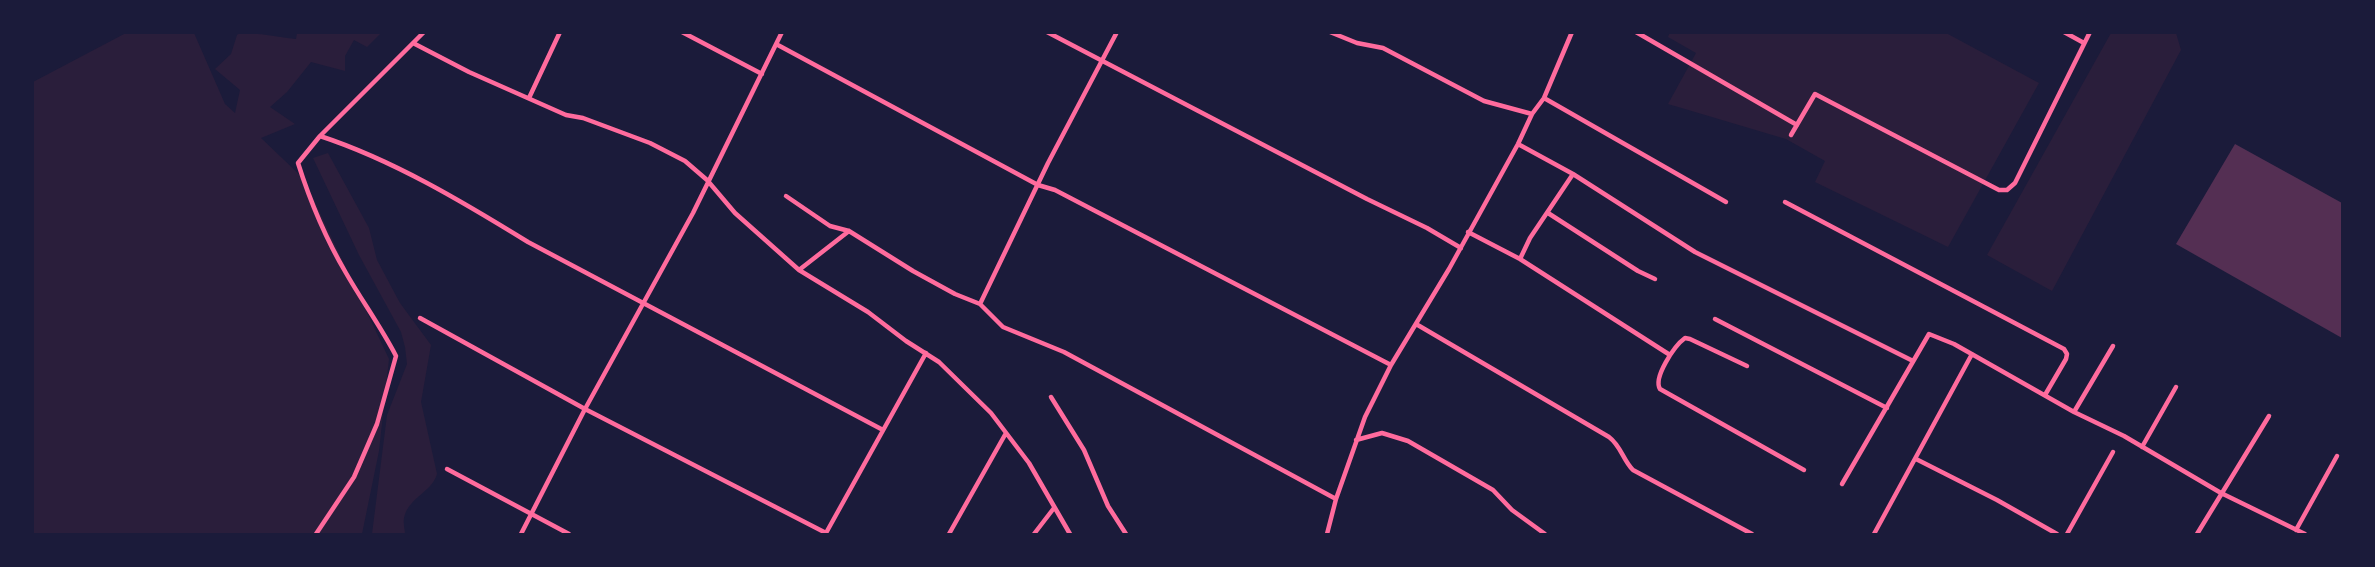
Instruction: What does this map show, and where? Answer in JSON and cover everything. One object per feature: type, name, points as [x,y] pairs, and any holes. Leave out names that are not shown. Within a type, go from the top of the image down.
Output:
[{"type":"street","points":[[316,534],[354,477],[377,424],[396,356],[384,332],[345,273],[308,195],[298,163],[320,136],[424,32]]},
{"type":"street","points":[[529,98],[560,32]]},
{"type":"street","points":[[682,32],[762,74]]},
{"type":"street","points":[[521,534],[692,213],[782,32]]},
{"type":"street","points":[[1047,32],[1367,199],[1427,228],[1461,248]]},
{"type":"street","points":[[980,304],[1038,185],[1117,32]]},
{"type":"street","points":[[1330,32],[1357,43],[1383,48],[1484,101],[1532,114]]},
{"type":"street","points":[[1327,534],[1336,498],[1356,440],[1391,365],[1461,248],[1468,232],[1518,144],[1532,114],[1544,98],[1572,32]]},
{"type":"street","points":[[1636,32],[1797,125]]},
{"type":"street","points":[[2064,32],[2084,43]]},
{"type":"street","points":[[1791,135],[1815,94],[1999,190],[2007,190],[2015,183],[2090,32]]},
{"type":"street","points":[[413,43],[469,72],[566,115],[583,118],[650,143],[684,161],[707,180],[735,213],[799,270],[868,312],[906,341],[939,362],[976,396],[1029,463],[1070,534]]},
{"type":"street","points":[[776,44],[1038,185],[1064,194],[1391,365]]},
{"type":"street","points":[[1544,98],[1726,202]]},
{"type":"street","points":[[320,136],[354,147],[396,168],[528,242],[883,430]]},
{"type":"street","points":[[1518,144],[1573,174],[1695,252],[1913,361]]},
{"type":"street","points":[[1520,259],[1530,238],[1573,174]]},
{"type":"street","points":[[786,196],[830,226],[849,231],[913,271],[955,294],[980,304],[1003,327],[1064,352],[1336,498]]},
{"type":"street","points":[[1785,202],[2064,349],[2067,354],[2066,359],[2045,395]]},
{"type":"street","points":[[1548,213],[1638,271],[1655,278]]},
{"type":"street","points":[[799,270],[849,231]]},
{"type":"street","points":[[1468,232],[1520,259],[1670,355]]},
{"type":"street","points":[[420,318],[586,409],[826,534],[926,353]]},
{"type":"street","points":[[1715,319],[1887,408]]},
{"type":"street","points":[[1416,324],[1609,437],[1616,442],[1626,462],[1634,470],[1752,534]]},
{"type":"street","points":[[1842,484],[1929,334],[1954,344],[2074,412],[2142,447],[2221,493],[2305,534]]},
{"type":"street","points":[[1746,366],[1690,339],[1680,342],[1670,355],[1657,385],[1660,389],[1804,470]]},
{"type":"street","points":[[2074,412],[2113,346]]},
{"type":"street","points":[[1874,534],[1972,354]]},
{"type":"street","points":[[2142,447],[2176,387]]},
{"type":"street","points":[[1051,396],[1084,450],[1108,506],[1126,534]]},
{"type":"street","points":[[2197,534],[2269,416]]},
{"type":"street","points":[[949,534],[1006,433]]},
{"type":"street","points":[[1356,440],[1382,433],[1408,441],[1493,490],[1512,510],[1545,534]]},
{"type":"street","points":[[2067,534],[2113,452]]},
{"type":"street","points":[[2296,530],[2337,456]]},
{"type":"street","points":[[1916,459],[1997,500],[2057,534]]},
{"type":"street","points":[[447,469],[569,534]]},
{"type":"street","points":[[1034,534],[1054,508]]},
{"type":"shaded area","points":[[1670,32],[1946,33],[2039,83],[1948,247],[1815,182],[1825,161],[1786,139],[1668,104],[1696,53],[1668,37]]},
{"type":"shaded area","points":[[126,33],[194,33],[225,104],[235,113],[240,90],[215,69],[231,54],[237,35],[240,33],[296,39],[297,33],[381,33],[367,47],[354,40],[345,56],[345,71],[311,62],[287,92],[270,107],[295,124],[261,138],[304,179],[389,359],[379,451],[362,534],[33,534],[33,82]]},
{"type":"shaded area","points":[[2111,33],[2176,33],[2181,50],[2052,291],[1987,255]]},
{"type":"shaded area","points":[[328,153],[369,228],[377,260],[400,303],[431,345],[421,402],[437,474],[430,486],[406,511],[404,520],[405,534],[372,534],[387,415],[407,364],[405,347],[401,332],[359,255],[313,158]]},
{"type":"building","points":[[2235,144],[2342,203],[2342,338],[2176,244]]}]
